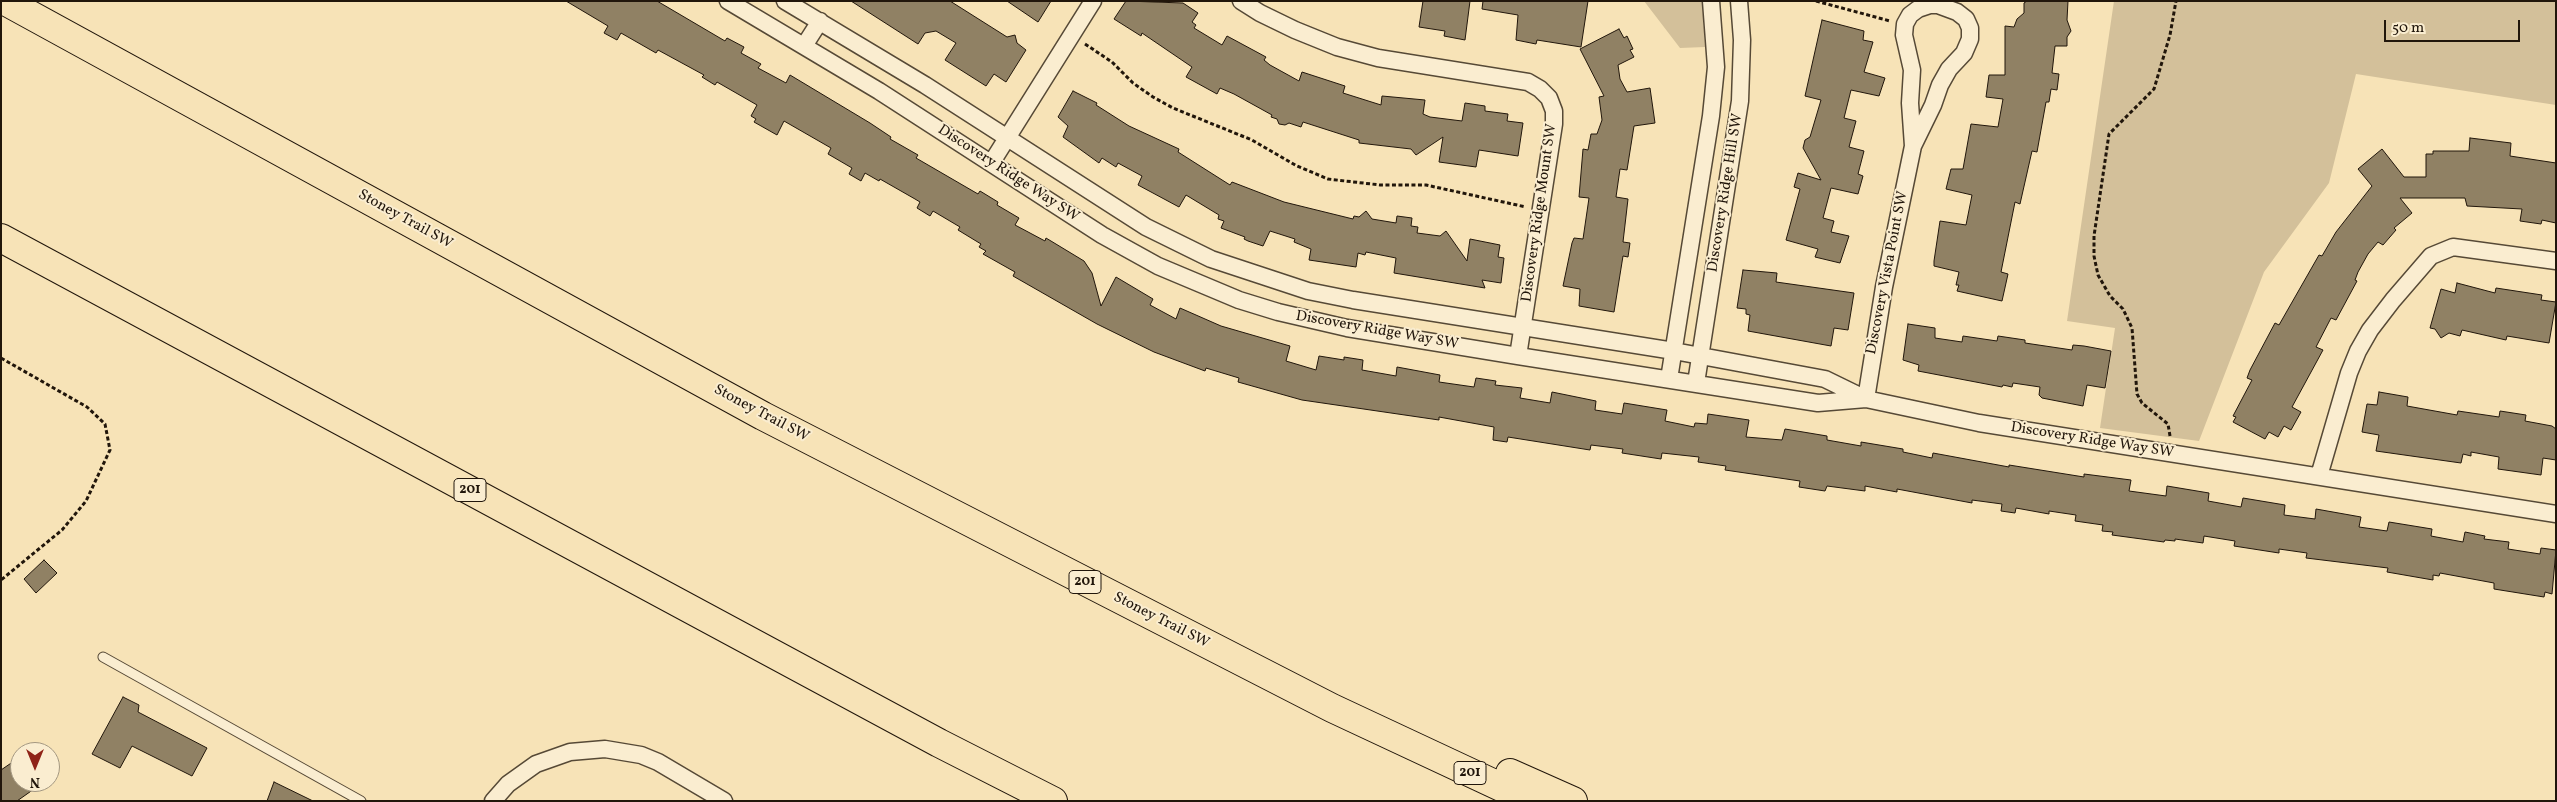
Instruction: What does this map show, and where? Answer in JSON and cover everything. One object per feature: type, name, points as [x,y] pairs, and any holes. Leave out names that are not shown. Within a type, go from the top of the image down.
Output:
[{"type":"highway","name":"Stoney Trail SW","points":[[4,1],[763,416],[1409,746],[1530,801]]},
{"type":"highway","name":"201","points":[[1,238],[939,743],[1053,801]]},
{"type":"highway","points":[[939,743],[1014,801]]},
{"type":"highway","points":[[1409,746],[1465,753],[1573,801]]},
{"type":"street","name":"Discovery Ridge Way SW","points":[[728,1],[992,162],[1102,235],[1133,253],[1191,281],[1239,300],[1278,312],[1347,328],[1518,356],[1818,403],[1866,399]]},
{"type":"street","name":"Discovery Ridge Way SW","points":[[785,1],[1008,138],[1146,227],[1211,259],[1248,273],[1308,290],[1353,300],[1674,351],[1825,379],[1866,399],[1988,424],[2556,514]]},
{"type":"street","points":[[992,162],[1093,1]]},
{"type":"street","name":"Discovery Ridge Mount SW","points":[[1241,1],[1260,13],[1295,30],[1337,47],[1378,58],[1528,82],[1540,88],[1548,98],[1554,111],[1554,124],[1518,356]]},
{"type":"street","name":"Discovery Ridge Hill SW","points":[[1670,379],[1713,96],[1716,67],[1712,1]]},
{"type":"street","name":"Discovery Ridge Hill SW","points":[[1696,383],[1740,101],[1742,40],[1739,1]]},
{"type":"street","name":"Discovery Vista Point SW","points":[[1866,399],[1883,295],[1912,146],[1910,103],[1912,70],[1904,35],[1905,24],[1910,15],[1930,4],[1957,12],[1966,19],[1970,28],[1967,48],[1949,69],[1940,85],[1933,105],[1912,146]]},
{"type":"street","points":[[804,46],[820,21]]},
{"type":"street","points":[[2318,476],[2349,373],[2358,351],[2370,330],[2387,307],[2431,256],[2453,247],[2556,261]]},
{"type":"street","points":[[1239,300],[1248,273]]},
{"type":"street","points":[[493,801],[508,784],[536,764],[570,752],[606,749],[641,755],[658,762],[724,801]]},
{"type":"lane","points":[[103,657],[361,801]]},
{"type":"path","points":[[1816,1],[1905,24]]},
{"type":"path","points":[[2168,453],[2171,433],[2168,424],[2142,403],[2137,394],[2132,328],[2123,309],[2110,296],[2098,275],[2094,256],[2094,236],[2109,134],[2154,89],[2170,35],[2176,1]]},
{"type":"path","points":[[1084,44],[1112,62],[1133,83],[1153,97],[1173,108],[1252,140],[1297,166],[1322,177],[1356,183],[1426,185],[1526,208]]},
{"type":"path","points":[[1,358],[87,407],[105,424],[110,450],[86,501],[62,530],[1,580]]},
{"type":"shaded area","points":[[1644,1],[1702,1],[1705,47],[1680,48]]},
{"type":"shaded area","points":[[2114,1],[2556,1],[2556,105],[2356,74],[2329,183],[2264,272],[2199,441],[2100,428],[2115,328],[2067,321]]},
{"type":"building","points":[[566,1],[657,1],[725,41],[727,38],[744,47],[741,53],[761,64],[758,68],[786,83],[790,75],[870,123],[891,137],[890,139],[918,155],[916,158],[978,194],[980,191],[998,202],[997,205],[1019,218],[1015,225],[1045,241],[1046,238],[1084,261],[1092,273],[1101,306],[1116,277],[1153,299],[1150,305],[1176,319],[1180,308],[1221,326],[1290,346],[1286,361],[1316,370],[1319,356],[1344,360],[1344,357],[1363,360],[1362,370],[1396,376],[1397,367],[1440,375],[1439,382],[1474,387],[1476,378],[1496,381],[1495,385],[1522,388],[1520,398],[1550,403],[1552,392],[1596,401],[1595,410],[1622,414],[1624,403],[1667,410],[1665,421],[1694,427],[1695,423],[1707,424],[1708,414],[1749,420],[1746,437],[1782,440],[1785,429],[1827,436],[1827,440],[1861,446],[1861,442],[1903,449],[1903,452],[1932,458],[1933,453],[2009,467],[2009,465],[2084,477],[2084,474],[2131,480],[2129,491],[2166,496],[2167,486],[2209,493],[2208,501],[2241,507],[2243,498],[2285,505],[2284,515],[2315,519],[2316,509],[2361,517],[2359,527],[2387,531],[2389,522],[2432,529],[2431,536],[2463,542],[2465,532],[2485,536],[2484,539],[2509,542],[2508,549],[2540,554],[2541,548],[2556,550],[2552,594],[2545,592],[2544,597],[2494,589],[2494,583],[2440,573],[2439,576],[2433,575],[2433,580],[2387,572],[2388,568],[2306,558],[2307,553],[2279,549],[2279,553],[2234,546],[2235,541],[2204,536],[2203,543],[2175,539],[2175,541],[2165,540],[2164,542],[2112,535],[2113,532],[2102,531],[2103,525],[2075,521],[2076,515],[2049,511],[2049,514],[2016,508],[2015,513],[2001,511],[2002,504],[1972,500],[1972,503],[1897,489],[1897,492],[1865,486],[1865,491],[1827,486],[1825,491],[1799,487],[1800,481],[1725,470],[1726,466],[1698,462],[1699,457],[1662,453],[1661,459],[1622,453],[1623,449],[1591,445],[1590,450],[1508,437],[1507,442],[1493,440],[1494,427],[1439,417],[1439,420],[1302,400],[1238,382],[1239,378],[1206,368],[1205,371],[1154,352],[1097,324],[1013,276],[1015,272],[983,254],[986,251],[979,247],[981,244],[958,230],[960,227],[933,211],[930,216],[917,208],[920,202],[880,179],[879,181],[865,173],[861,181],[849,174],[852,168],[828,154],[831,148],[784,121],[777,135],[754,122],[756,119],[751,116],[757,105],[717,82],[715,85],[702,77],[704,75],[658,50],[656,53],[621,33],[617,40],[604,33],[608,26]]},
{"type":"building","points":[[851,1],[950,1],[1007,37],[1015,35],[1017,43],[1026,50],[1006,82],[994,74],[986,86],[945,60],[956,43],[936,31],[925,33],[918,44]]},
{"type":"building","points":[[1007,1],[1051,1],[1038,22]]},
{"type":"building","points":[[1126,1],[1183,3],[1198,13],[1192,22],[1196,25],[1194,28],[1222,45],[1227,36],[1266,57],[1264,60],[1270,65],[1299,81],[1302,72],[1345,86],[1343,93],[1381,105],[1382,96],[1425,100],[1423,114],[1430,117],[1462,121],[1465,103],[1485,106],[1485,111],[1508,114],[1507,121],[1523,123],[1518,156],[1479,150],[1476,167],[1439,162],[1443,137],[1416,155],[1411,149],[1359,143],[1359,140],[1303,122],[1301,127],[1289,123],[1285,125],[1279,124],[1277,119],[1271,117],[1272,115],[1234,94],[1220,88],[1217,94],[1186,77],[1192,67],[1142,33],[1141,36],[1114,19]]},
{"type":"building","points":[[1423,1],[1470,1],[1465,40],[1444,36],[1445,31],[1419,27]]},
{"type":"building","points":[[1483,1],[1588,1],[1581,47],[1537,40],[1536,44],[1516,40],[1518,15],[1482,9]]},
{"type":"building","points":[[2027,1],[2068,1],[2067,20],[2071,31],[2067,37],[2067,46],[2055,46],[2052,73],[2059,74],[2057,90],[2051,89],[2049,102],[2046,102],[2037,152],[2032,151],[2020,204],[2015,202],[2001,272],[2008,274],[2002,301],[1957,291],[1959,285],[1956,285],[1959,272],[1934,266],[1934,261],[1940,221],[1966,225],[1972,195],[1946,189],[1951,169],[1963,169],[1971,124],[1998,127],[2003,99],[1986,97],[1989,75],[2005,75],[2005,26],[2014,27],[2017,19],[2024,13],[2024,3]]},
{"type":"building","points":[[1822,20],[1864,31],[1863,40],[1873,42],[1864,72],[1885,78],[1879,96],[1851,90],[1844,118],[1856,121],[1849,147],[1864,151],[1858,174],[1863,176],[1858,194],[1831,188],[1823,218],[1834,221],[1831,232],[1849,236],[1840,263],[1815,257],[1818,249],[1786,240],[1800,189],[1794,187],[1798,173],[1821,180],[1803,148],[1805,140],[1810,137],[1821,100],[1805,96]]},
{"type":"building","points":[[1619,29],[1624,38],[1627,36],[1633,49],[1630,50],[1634,57],[1618,65],[1620,79],[1627,92],[1650,88],[1655,123],[1634,126],[1627,170],[1620,169],[1616,197],[1628,199],[1623,242],[1630,243],[1628,257],[1623,256],[1614,312],[1579,306],[1580,289],[1563,286],[1574,238],[1583,239],[1589,198],[1579,197],[1583,149],[1588,150],[1591,134],[1597,134],[1602,120],[1599,97],[1604,96],[1580,49]]},
{"type":"building","points":[[1073,91],[1097,103],[1096,105],[1129,126],[1179,149],[1178,152],[1230,185],[1232,182],[1284,202],[1353,219],[1354,216],[1359,217],[1366,211],[1372,219],[1396,223],[1397,216],[1412,218],[1411,226],[1418,227],[1417,233],[1440,236],[1446,231],[1467,261],[1470,239],[1500,245],[1498,257],[1504,258],[1501,283],[1482,280],[1485,288],[1394,273],[1396,258],[1366,252],[1365,255],[1358,253],[1356,267],[1309,260],[1311,249],[1294,242],[1295,239],[1270,231],[1263,246],[1248,241],[1244,239],[1245,237],[1221,228],[1224,221],[1218,219],[1219,215],[1186,195],[1179,207],[1138,185],[1142,176],[1118,163],[1116,167],[1102,158],[1099,163],[1063,137],[1068,126],[1058,117]]},
{"type":"building","points":[[2470,138],[2511,143],[2510,156],[2556,163],[2556,223],[2542,220],[2541,224],[2520,221],[2522,209],[2467,206],[2465,198],[2400,198],[2412,213],[2394,228],[2396,230],[2383,245],[2378,242],[2368,254],[2358,272],[2355,280],[2357,281],[2336,320],[2331,318],[2316,347],[2323,350],[2292,407],[2301,412],[2291,430],[2284,426],[2278,437],[2269,432],[2265,439],[2233,422],[2236,417],[2233,416],[2252,380],[2247,378],[2250,370],[2275,323],[2279,325],[2319,255],[2322,256],[2336,232],[2372,186],[2358,169],[2382,149],[2404,177],[2426,177],[2426,154],[2433,154],[2433,151],[2469,151]]},
{"type":"building","points":[[1743,270],[1777,273],[1776,282],[1854,293],[1848,330],[1834,328],[1831,346],[1748,331],[1750,315],[1746,314],[1746,309],[1737,308]]},
{"type":"building","points":[[2457,283],[2495,293],[2496,288],[2542,295],[2541,300],[2556,302],[2549,343],[2507,336],[2506,340],[2462,330],[2460,336],[2449,333],[2441,338],[2435,329],[2430,328],[2441,289],[2455,293]]},
{"type":"building","points":[[1908,324],[1935,328],[1935,338],[1962,342],[1963,336],[1997,341],[1998,336],[2025,340],[2025,343],[2072,350],[2073,345],[2111,351],[2105,388],[2087,385],[2083,406],[2042,398],[2039,395],[2040,387],[2013,383],[2012,387],[2003,385],[2002,387],[1918,371],[1919,365],[1903,360]]},
{"type":"building","points":[[2379,392],[2408,397],[2407,406],[2457,415],[2458,411],[2499,417],[2500,411],[2526,415],[2525,421],[2552,426],[2556,429],[2556,460],[2543,458],[2541,475],[2498,469],[2499,457],[2471,452],[2471,456],[2463,454],[2461,463],[2376,451],[2379,435],[2362,432],[2367,404],[2377,405]]},
{"type":"building","points":[[44,560],[57,573],[36,593],[24,579]]},
{"type":"building","points":[[123,697],[139,705],[138,712],[207,748],[192,776],[132,746],[120,768],[92,754]]},
{"type":"building","points":[[10,764],[10,792],[30,792],[17,801],[1,801],[1,770]]},
{"type":"building","points":[[274,782],[313,801],[267,801]]}]
